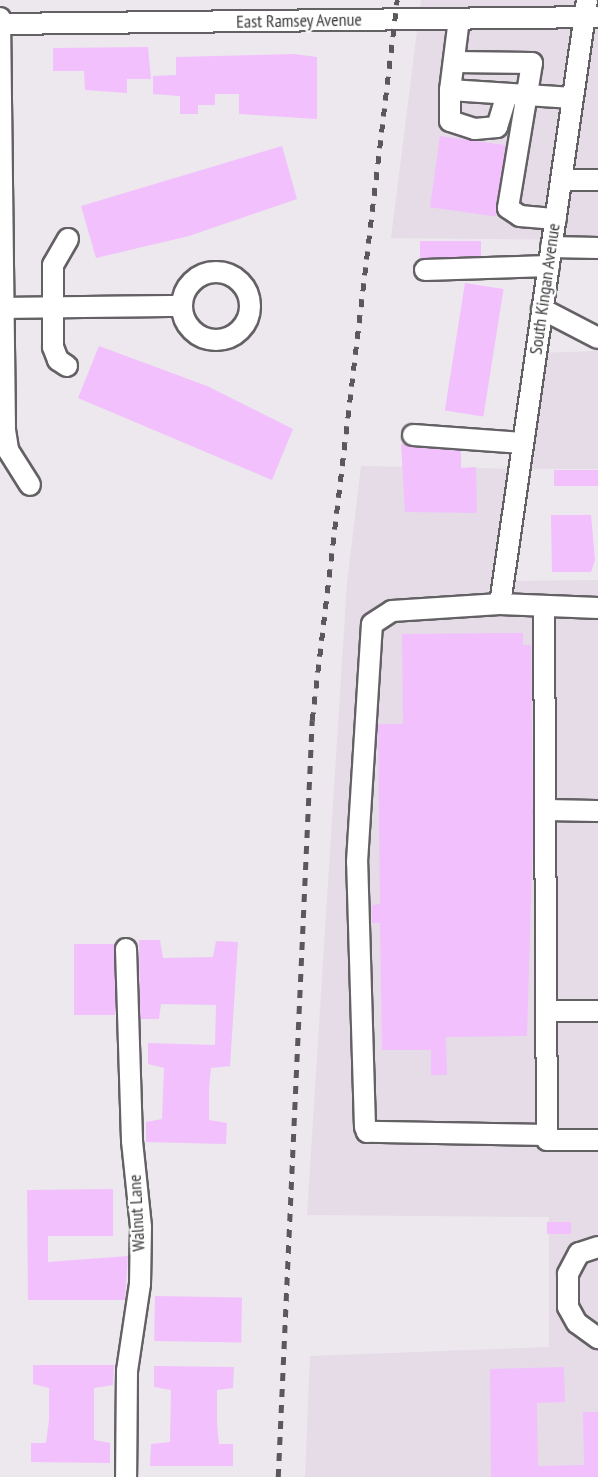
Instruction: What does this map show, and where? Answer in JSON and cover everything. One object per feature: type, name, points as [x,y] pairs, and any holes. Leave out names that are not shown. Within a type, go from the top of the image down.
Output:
[{"type":"street","name":"East Ramsey Avenue","points":[[1,22],[459,19],[590,12]]},
{"type":"street","name":"South Kingan Avenue","points":[[500,604],[573,98],[590,12]]},
{"type":"street","points":[[455,62],[531,63],[500,123],[492,130],[450,121],[450,90],[459,19]]},
{"type":"street","points":[[1,22],[2,244],[8,450],[30,485]]},
{"type":"street","points":[[450,90],[573,98]]},
{"type":"street","points":[[516,95],[508,208],[520,216],[555,219]]},
{"type":"street","points":[[561,180],[598,180]]},
{"type":"street","points":[[68,239],[53,265],[53,347],[58,360],[68,366]]},
{"type":"street","points":[[425,270],[550,257],[598,248]]},
{"type":"street","points":[[5,308],[181,306]]},
{"type":"street","points":[[543,309],[598,339]]},
{"type":"street","points":[[413,435],[523,442]]},
{"type":"street","points":[[547,1135],[367,1132],[365,1127],[357,862],[372,624],[392,611],[500,604],[544,608],[598,608]]},
{"type":"street","points":[[544,608],[547,1140],[598,1140]]},
{"type":"street","points":[[545,810],[598,811]]},
{"type":"street","name":"Walnut Lane","points":[[126,949],[132,1141],[141,1227],[140,1284],[127,1371],[126,1477]]},
{"type":"street","points":[[546,1011],[598,1011]]},
{"type":"street","points":[[598,1247],[579,1253],[568,1274],[568,1307],[578,1323],[598,1338]]},
{"type":"shaded area","points":[[421,0],[598,0],[598,240],[391,238]]},
{"type":"shaded area","points":[[598,351],[598,469],[519,469],[536,353]]},
{"type":"shaded area","points":[[361,466],[519,469],[503,581],[598,580],[598,1477],[305,1477],[310,1356],[549,1347],[549,1217],[307,1215],[347,583]]},
{"type":"building","points":[[148,47],[151,79],[127,79],[127,93],[85,90],[84,71],[53,71],[53,48]]},
{"type":"building","points":[[294,54],[317,57],[317,119],[239,114],[239,94],[215,94],[215,105],[198,105],[198,114],[180,114],[180,96],[153,94],[153,76],[176,75],[176,57]]},
{"type":"building","points":[[440,136],[506,145],[496,217],[430,207]]},
{"type":"building","points":[[282,146],[297,199],[189,236],[96,258],[81,206]]},
{"type":"building","points":[[420,241],[481,241],[481,258],[420,258]]},
{"type":"building","points":[[465,283],[504,289],[483,417],[445,410]]},
{"type":"building","points":[[99,346],[207,386],[293,429],[272,480],[78,398]]},
{"type":"building","points":[[401,444],[461,451],[461,468],[476,467],[477,513],[405,512]]},
{"type":"building","points":[[554,470],[598,470],[598,486],[554,486]]},
{"type":"building","points":[[551,515],[591,515],[595,560],[591,572],[552,572]]},
{"type":"building","points":[[523,633],[523,645],[531,645],[533,831],[527,1036],[446,1037],[447,1075],[431,1075],[431,1050],[382,1050],[380,923],[372,923],[372,905],[380,904],[378,724],[403,724],[402,634]]},
{"type":"building","points":[[139,940],[160,940],[163,958],[213,957],[216,941],[238,942],[230,1066],[211,1068],[209,1089],[209,1120],[227,1123],[226,1144],[146,1142],[146,1122],[162,1119],[164,1068],[148,1064],[148,1043],[215,1045],[216,1005],[161,1004],[159,1019],[140,1019]]},
{"type":"building","points":[[74,944],[115,944],[115,1015],[74,1015]]},
{"type":"building","points":[[113,1189],[113,1236],[48,1236],[48,1262],[128,1256],[125,1300],[28,1300],[27,1190]]},
{"type":"building","points":[[547,1222],[571,1222],[571,1234],[547,1234]]},
{"type":"building","points":[[155,1296],[242,1298],[241,1343],[154,1341]]},
{"type":"building","points":[[33,1365],[114,1365],[113,1385],[94,1388],[94,1440],[110,1443],[110,1463],[31,1462],[31,1443],[46,1443],[49,1420],[49,1388],[33,1384]]},
{"type":"building","points":[[154,1366],[234,1367],[233,1388],[217,1390],[219,1444],[233,1444],[233,1466],[150,1466],[151,1444],[170,1442],[171,1390],[154,1387]]},
{"type":"building","points":[[564,1367],[565,1402],[537,1403],[538,1466],[584,1465],[583,1412],[598,1412],[598,1477],[491,1477],[490,1369]]},
{"type":"railway","points":[[278,1477],[312,720],[397,0]]}]
